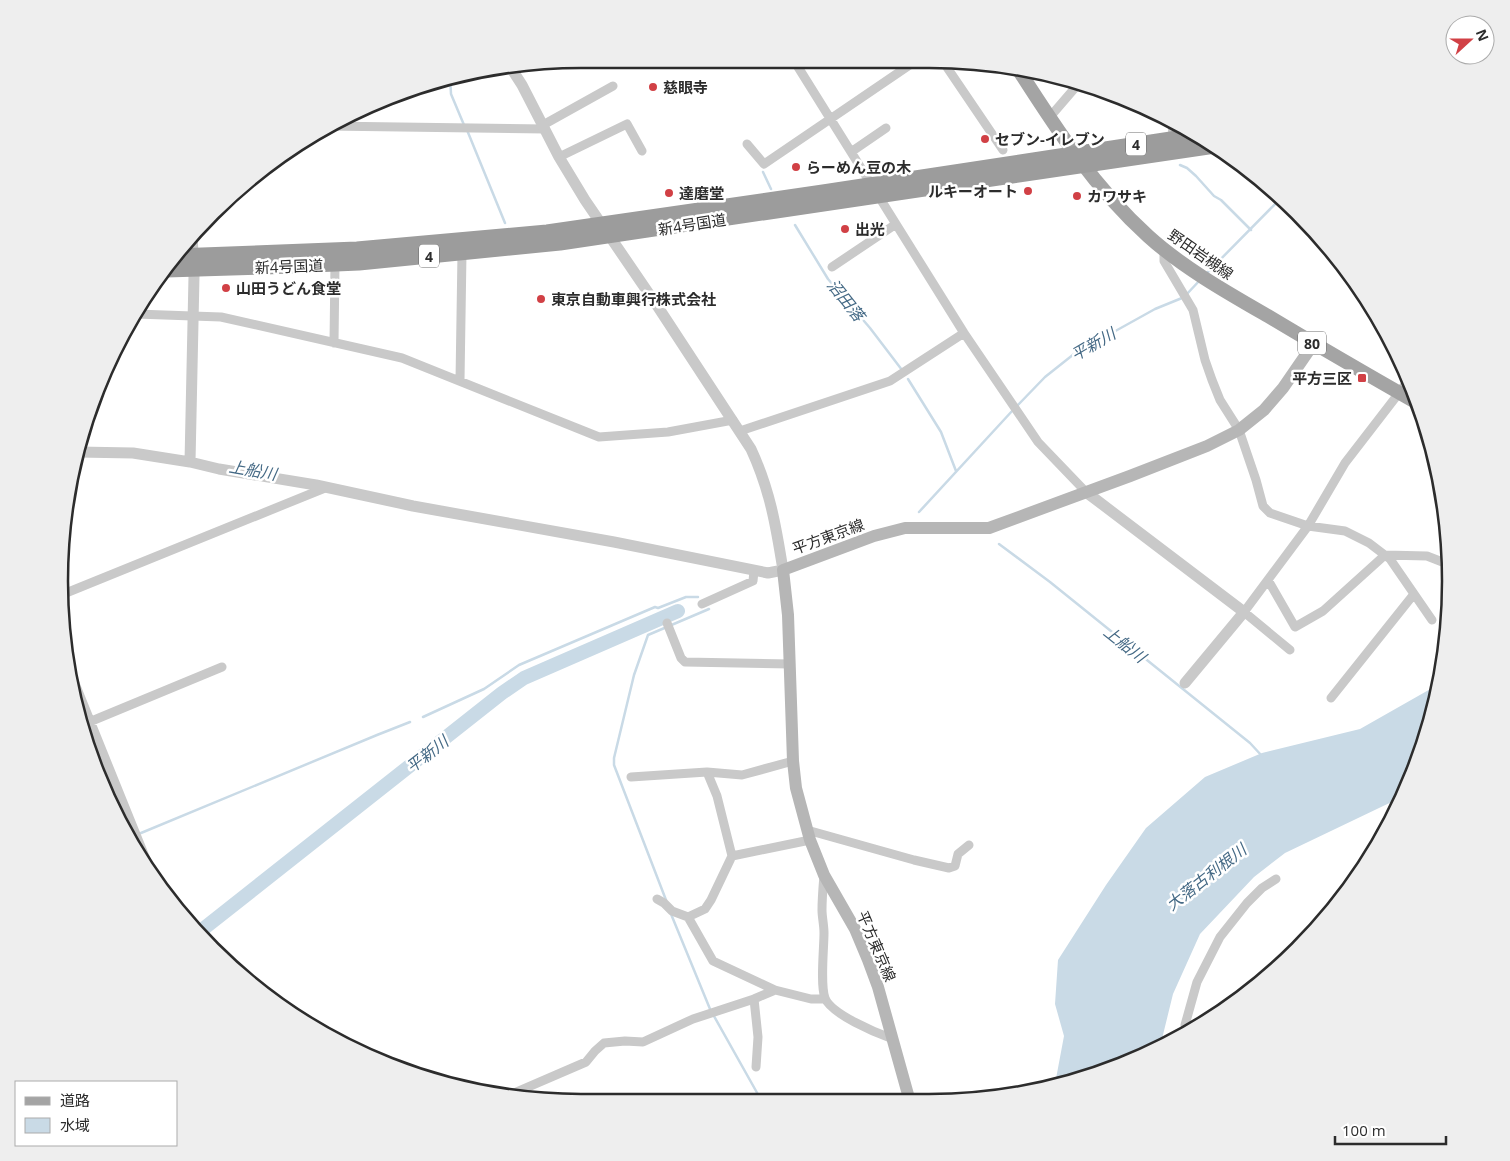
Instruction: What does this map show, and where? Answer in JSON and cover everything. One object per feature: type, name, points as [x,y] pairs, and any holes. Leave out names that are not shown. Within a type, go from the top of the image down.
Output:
[{"type":"highway","name":"新4号国道","points":[[1079,160],[1187,136]]},
{"type":"highway","name":"新4号国道","points":[[182,258],[193,262],[335,264],[560,243],[606,231],[875,190],[1079,160],[1204,147]]},
{"type":"highway","name":"新4号国道","points":[[174,268],[193,262],[357,250],[524,234],[606,231]]},
{"type":"main road","name":"野田岩槻線","points":[[1025,76],[1049,118],[1079,160],[1119,207],[1149,237],[1203,276],[1408,398]]},
{"type":"main road","name":"平方東京線","points":[[908,1094],[878,987],[855,929],[824,875],[809,835],[796,788],[793,760],[788,615],[784,570],[874,536],[905,528],[989,528],[1198,449],[1239,430],[1264,410],[1283,388],[1314,343]]},
{"type":"street","points":[[800,68],[964,333],[1038,442],[1086,492],[1244,612],[1290,650]]},
{"type":"street","points":[[747,144],[764,164],[905,68]]},
{"type":"street","points":[[948,69],[1003,150]]},
{"type":"street","points":[[84,452],[133,453],[190,458],[413,506],[614,542],[768,573],[784,570],[773,512],[762,473],[751,449],[559,157],[513,72]]},
{"type":"street","points":[[342,126],[544,127],[613,86]]},
{"type":"street","points":[[1049,118],[1074,89]]},
{"type":"street","points":[[559,157],[627,124],[642,151]]},
{"type":"street","points":[[851,152],[886,128]]},
{"type":"street","points":[[1172,129],[1173,138]]},
{"type":"street","points":[[832,266],[896,224]]},
{"type":"street","points":[[190,458],[192,245]]},
{"type":"street","points":[[1164,249],[1164,261],[1188,298],[1193,310],[1205,360],[1212,380],[1220,400],[1239,430],[1263,506],[1270,513],[1308,526],[1345,531],[1368,542],[1390,559],[1432,620]]},
{"type":"street","points":[[460,381],[462,253]]},
{"type":"street","points":[[334,343],[335,264]]},
{"type":"street","points":[[142,314],[221,317],[402,358],[599,437],[668,432],[732,420]]},
{"type":"street","points":[[740,431],[890,381],[964,333]]},
{"type":"street","points":[[1185,683],[1268,580],[1308,526],[1345,463],[1404,387]]},
{"type":"street","points":[[68,592],[325,488]]},
{"type":"street","points":[[1268,580],[1295,627],[1323,611],[1385,555],[1427,556],[1441,562]]},
{"type":"street","points":[[702,604],[753,581],[754,570]]},
{"type":"street","points":[[1331,698],[1414,594]]},
{"type":"street","points":[[667,623],[681,658],[685,662],[790,664]]},
{"type":"street","points":[[88,722],[222,667]]},
{"type":"street","points":[[81,698],[140,843]]},
{"type":"street","points":[[631,777],[706,772],[742,774],[793,760]]},
{"type":"street","points":[[688,917],[705,909],[732,856],[717,796],[706,772]]},
{"type":"street","points":[[732,856],[809,835],[949,868],[954,866],[958,854],[969,845]]},
{"type":"street","points":[[824,875],[822,912],[824,924],[823,987],[825,999],[839,1013],[878,1034],[893,1039]]},
{"type":"street","points":[[1187,1024],[1197,982],[1220,937],[1247,903],[1262,888],[1276,879]]},
{"type":"street","points":[[657,899],[672,911],[688,917],[713,961],[775,990],[811,999],[825,999]]},
{"type":"street","points":[[521,1090],[586,1062],[604,1043],[643,1042],[692,1019],[754,999],[775,990]]},
{"type":"street","points":[[754,999],[758,1037],[756,1067]]},
{"type":"water","name":"大落古利根川","points":[[1431,689],[1415,745],[1392,802],[1285,853],[1254,877],[1200,934],[1173,994],[1162,1038],[1126,1054],[1056,1077],[1064,1036],[1055,1004],[1058,960],[1106,885],[1146,828],[1205,777],[1262,753],[1360,729]]},
{"type":"waterway","points":[[450,84],[451,94],[464,125]]},
{"type":"waterway","points":[[467,130],[505,223]]},
{"type":"waterway","points":[[1180,165],[1196,176],[1214,196],[1221,200],[1251,230]]},
{"type":"waterway","name":"沼田落","points":[[763,172],[771,189]]},
{"type":"waterway","name":"平新川","points":[[1207,273],[1276,203]]},
{"type":"waterway","name":"沼田落","points":[[795,225],[828,279],[870,328],[902,370]]},
{"type":"waterway","name":"平新川","points":[[1186,295],[1200,280]]},
{"type":"waterway","name":"平新川","points":[[1017,406],[1045,377],[1074,354],[1155,309],[1182,298]]},
{"type":"waterway","name":"沼田落","points":[[908,379],[941,432],[956,471]]},
{"type":"waterway","name":"平新川","points":[[919,512],[1013,410]]},
{"type":"waterway","name":"上船川","points":[[999,544],[1050,582],[1250,743],[1262,756]]},
{"type":"waterway","points":[[423,717],[484,689],[519,665],[655,607],[658,608],[686,597],[698,597]]},
{"type":"waterway","points":[[666,900],[614,765],[614,758],[634,675],[648,635],[709,609]]},
{"type":"waterway","name":"平新川","points":[[204,928],[502,693],[524,678],[678,611]]},
{"type":"waterway","points":[[141,833],[410,722]]},
{"type":"waterway","points":[[671,914],[710,1009],[758,1094]]},
{"type":"place","name":"慈眼寺","points":[[653,87]]},
{"type":"place","name":"セブン-イレブン","points":[[985,139]]},
{"type":"place","name":"らーめん豆の木","points":[[796,167]]},
{"type":"place","name":"ルキーオート","points":[[1028,191]]},
{"type":"place","name":"達磨堂","points":[[669,193]]},
{"type":"place","name":"カワサキ","points":[[1077,196]]},
{"type":"place","name":"出光","points":[[845,229]]},
{"type":"place","name":"山田うどん食堂","points":[[226,288]]},
{"type":"place","name":"東京自動車興行株式会社","points":[[541,299]]},
{"type":"place","name":"平方三区","points":[[1362,378]]}]
